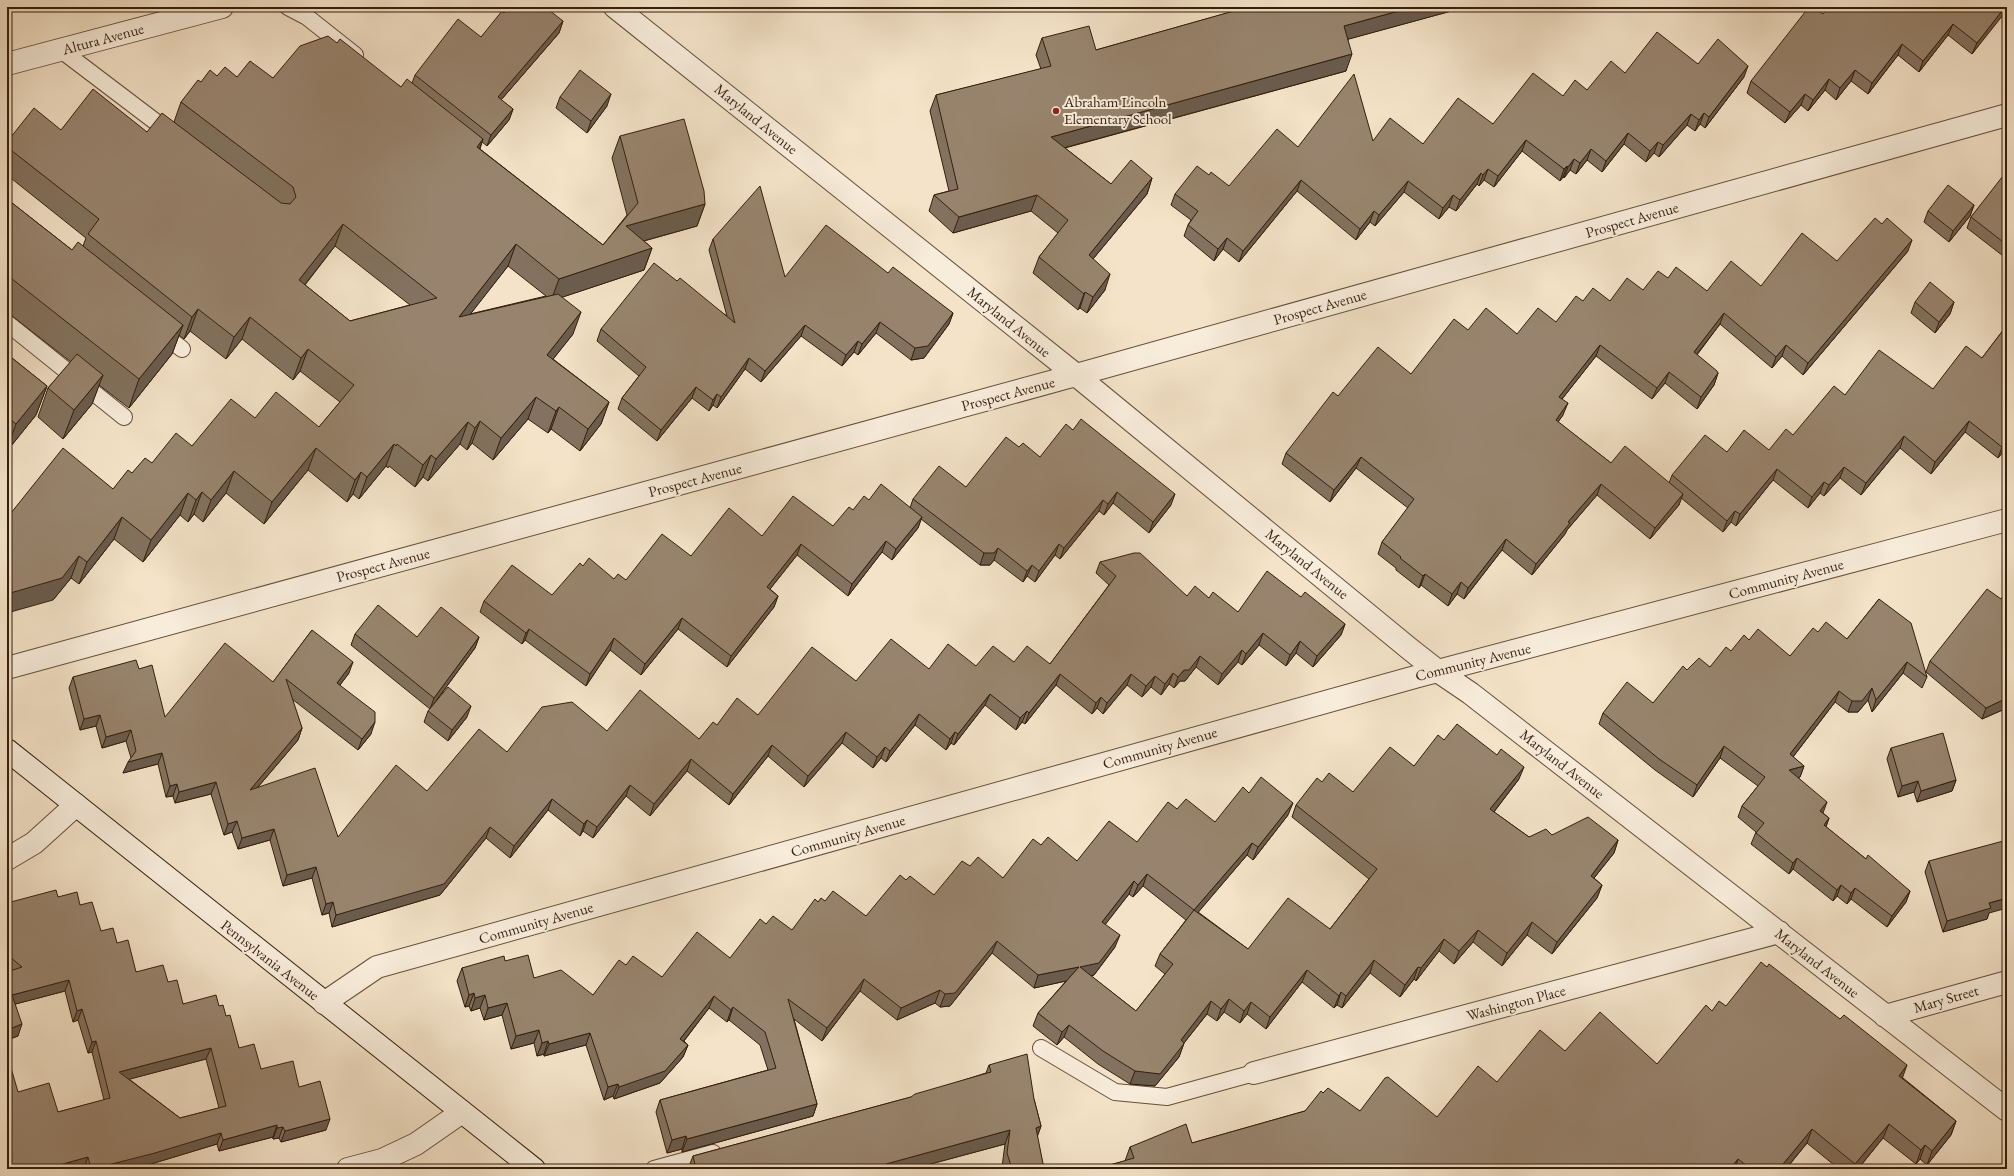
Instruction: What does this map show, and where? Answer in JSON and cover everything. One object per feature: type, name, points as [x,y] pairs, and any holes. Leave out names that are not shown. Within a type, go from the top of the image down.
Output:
[{"type":"street","name":"Altura Avenue","points":[[7,64],[222,7]]},
{"type":"street","name":"Maryland Avenue","points":[[615,7],[1076,375],[1439,672],[1470,693],[2007,1110]]},
{"type":"street","name":"Prospect Avenue","points":[[7,668],[1076,375],[2007,115]]},
{"type":"street","name":"Community Avenue","points":[[324,1002],[377,968],[1415,677],[1439,672],[2007,520]]},
{"type":"street","name":"Pennsylvania Avenue","points":[[7,750],[534,1169]]},
{"type":"street","points":[[7,859],[34,844],[76,805]]},
{"type":"street","name":"Washington Place","points":[[1254,1074],[1779,932]]},
{"type":"street","name":"Mary Street","points":[[1885,1016],[2007,982]]},
{"type":"street","points":[[348,1169],[382,1160],[416,1144],[462,1112]]},
{"type":"lane","points":[[288,7],[307,17],[370,66]]},
{"type":"lane","points":[[61,50],[186,146]]},
{"type":"lane","points":[[144,320],[182,349]]},
{"type":"lane","points":[[7,323],[124,417]]},
{"type":"lane","points":[[1040,1048],[1115,1092],[1167,1097],[1254,1074]]},
{"type":"lane","points":[[654,1169],[730,1149]]},
{"type":"building","points":[[509,7],[545,7],[563,21],[498,97],[513,109],[491,135],[415,75],[458,19],[481,37],[502,11],[504,13]]},
{"type":"building","points":[[1248,7],[1413,7],[1344,26],[1352,54],[1051,137],[1111,184],[1131,160],[1152,178],[1089,255],[1110,274],[1093,297],[1085,292],[1084,294],[1039,257],[1068,220],[1037,195],[959,217],[934,195],[958,189],[936,95],[1051,66],[1042,38],[1089,26],[1096,50]]},
{"type":"building","points":[[1809,7],[1814,7],[1823,14],[1829,7],[2005,7],[1977,43],[1953,24],[1923,61],[1902,44],[1872,83],[1855,70],[1840,88],[1829,79],[1813,100],[1805,94],[1790,112],[1751,81]]},
{"type":"building","points":[[1657,32],[1698,64],[1718,39],[1748,66],[1709,117],[1704,113],[1699,120],[1691,114],[1663,145],[1658,142],[1650,151],[1628,133],[1606,161],[1591,149],[1580,163],[1574,159],[1568,167],[1567,166],[1564,169],[1526,140],[1498,176],[1488,169],[1483,175],[1481,173],[1460,200],[1453,195],[1443,208],[1408,181],[1379,215],[1374,211],[1360,229],[1301,180],[1243,251],[1227,238],[1218,249],[1188,225],[1198,211],[1175,194],[1197,166],[1209,175],[1211,172],[1229,186],[1277,129],[1298,147],[1354,74],[1373,141],[1390,118],[1423,144],[1458,98],[1493,124],[1533,73],[1563,96],[1575,80],[1587,90],[1611,61],[1625,73]]},
{"type":"building","points":[[328,36],[337,43],[340,39],[401,87],[407,79],[483,139],[477,147],[603,245],[638,203],[620,136],[684,119],[704,191],[705,204],[626,226],[652,248],[559,279],[516,244],[459,317],[558,294],[581,312],[547,355],[609,402],[588,429],[559,407],[556,411],[536,397],[501,438],[480,421],[475,428],[468,422],[436,459],[431,455],[423,465],[397,444],[396,446],[394,444],[367,477],[361,472],[355,480],[316,448],[272,502],[234,471],[211,500],[202,492],[196,500],[188,493],[151,540],[122,517],[87,562],[79,556],[62,578],[7,594],[7,518],[63,448],[113,489],[128,470],[132,473],[145,458],[152,463],[176,433],[192,446],[231,399],[255,418],[276,392],[319,427],[354,385],[308,349],[301,358],[250,317],[234,337],[198,309],[192,317],[88,234],[99,219],[7,147],[7,142],[34,108],[61,130],[93,89],[147,132],[162,113],[281,203],[290,204],[296,197],[293,187],[181,102],[198,80],[201,82],[210,70],[217,76],[225,67],[237,77],[250,61],[273,78],[300,46]],"holes":[[[343,224],[437,298],[350,321],[299,280]]]},
{"type":"building","points":[[580,70],[611,94],[591,121],[560,97]]},
{"type":"building","points":[[2006,172],[2007,173],[2007,245],[1971,217]]},
{"type":"building","points":[[1948,185],[1974,205],[1953,231],[1928,211]]},
{"type":"building","points":[[760,186],[785,277],[826,225],[888,273],[893,267],[953,313],[928,346],[915,348],[880,322],[862,344],[858,341],[846,355],[805,325],[765,371],[749,358],[721,397],[717,394],[713,400],[696,387],[661,430],[622,398],[646,367],[601,329],[654,263],[677,281],[680,278],[735,323],[713,239]]},
{"type":"building","points":[[7,199],[72,250],[78,242],[183,325],[139,379],[7,275]]},
{"type":"building","points":[[1875,218],[1882,224],[1887,218],[1912,240],[1808,363],[1786,345],[1776,357],[1724,313],[1694,352],[1718,373],[1701,397],[1669,372],[1657,388],[1600,345],[1559,397],[1568,403],[1556,420],[1611,463],[1625,446],[1683,494],[1655,528],[1601,484],[1568,522],[1570,523],[1536,564],[1506,539],[1468,588],[1461,582],[1452,594],[1425,574],[1423,576],[1382,542],[1414,499],[1361,457],[1334,490],[1286,453],[1333,392],[1338,396],[1378,347],[1411,374],[1454,319],[1468,330],[1486,308],[1517,334],[1538,308],[1556,322],[1576,296],[1583,301],[1593,288],[1610,301],[1627,278],[1643,290],[1658,271],[1668,278],[1676,267],[1707,291],[1731,261],[1761,286],[1802,233],[1837,261]]},
{"type":"building","points":[[1930,282],[1954,302],[1939,322],[1915,302]]},
{"type":"building","points":[[2007,325],[2007,441],[2002,447],[1969,421],[1935,462],[1904,436],[1866,483],[1844,467],[1829,485],[1824,482],[1812,497],[1777,469],[1740,514],[1735,511],[1727,521],[1672,475],[1705,435],[1727,452],[1744,430],[1769,450],[1786,429],[1793,435],[1834,386],[1845,395],[1879,350],[1933,389],[1966,346],[1982,358]]},
{"type":"building","points":[[7,354],[47,386],[16,424],[7,417]]},
{"type":"building","points":[[77,354],[103,375],[74,410],[48,388]]},
{"type":"building","points":[[1081,419],[1175,494],[1153,522],[1117,492],[1108,504],[1103,500],[1064,548],[1059,544],[1039,571],[1032,565],[1027,571],[998,548],[994,553],[984,553],[913,499],[939,466],[966,487],[1006,437],[1019,447],[1023,443],[1040,457],[1066,424],[1073,430]]},
{"type":"building","points":[[881,484],[922,517],[896,549],[886,541],[852,584],[801,544],[767,587],[778,596],[731,656],[682,618],[645,664],[614,638],[590,674],[529,629],[526,633],[484,601],[512,565],[552,595],[580,563],[583,566],[589,558],[614,579],[618,574],[626,580],[662,534],[691,556],[729,508],[762,536],[793,496],[833,526],[849,507],[853,510],[864,496],[869,500]]},
{"type":"building","points":[[1134,553],[1140,553],[1187,596],[1195,586],[1209,598],[1213,592],[1238,612],[1267,571],[1301,597],[1305,592],[1345,624],[1317,656],[1300,641],[1290,655],[1263,633],[1246,654],[1242,650],[1222,674],[1200,656],[1189,670],[1184,670],[1178,677],[1173,673],[1165,684],[1155,676],[1146,686],[1131,674],[1107,703],[1101,697],[1096,703],[1060,674],[1029,713],[1027,711],[1020,718],[990,694],[958,734],[955,732],[950,739],[919,714],[890,751],[885,747],[877,757],[846,732],[808,776],[772,745],[733,794],[691,759],[654,804],[630,785],[597,827],[587,820],[584,824],[552,799],[514,846],[490,827],[444,884],[336,915],[333,902],[326,904],[316,867],[287,875],[274,829],[242,838],[237,821],[228,824],[216,782],[179,792],[177,784],[170,786],[162,753],[128,762],[136,751],[131,730],[106,737],[100,715],[84,719],[73,677],[136,660],[139,669],[152,665],[165,717],[225,643],[273,682],[312,630],[353,662],[337,683],[375,712],[375,722],[362,739],[286,679],[302,728],[250,790],[315,768],[338,837],[396,765],[427,791],[479,729],[507,752],[542,707],[572,702],[607,731],[640,690],[699,739],[713,722],[717,725],[737,698],[758,715],[812,647],[856,681],[891,639],[929,669],[948,644],[976,666],[993,646],[1014,662],[1027,646],[1050,664],[1116,576],[1100,562]]},
{"type":"building","points":[[1987,589],[2001,599],[2007,592],[2007,698],[1986,708],[1930,661]]},
{"type":"building","points":[[1879,599],[1911,623],[1927,677],[1907,662],[1876,700],[1872,688],[1862,701],[1852,701],[1839,691],[1790,754],[1804,766],[1789,770],[1827,802],[1820,811],[1829,818],[1824,825],[1866,859],[1868,855],[1910,891],[1892,916],[1855,888],[1851,893],[1841,885],[1837,890],[1797,858],[1793,863],[1756,833],[1764,823],[1742,806],[1765,777],[1724,746],[1697,785],[1659,759],[1603,713],[1627,682],[1653,703],[1683,666],[1687,670],[1699,658],[1710,667],[1726,647],[1731,651],[1744,635],[1749,640],[1758,629],[1790,656],[1813,628],[1818,632],[1826,622],[1847,639]]},
{"type":"building","points":[[378,605],[417,637],[441,607],[479,637],[434,698],[355,634]]},
{"type":"building","points":[[448,687],[471,706],[452,730],[428,711]]},
{"type":"building","points":[[1457,724],[1497,755],[1501,749],[1524,767],[1490,809],[1529,837],[1546,829],[1552,835],[1588,817],[1618,840],[1591,876],[1602,885],[1557,942],[1532,922],[1507,953],[1478,930],[1459,951],[1444,939],[1421,968],[1418,967],[1405,985],[1374,960],[1346,996],[1341,992],[1339,996],[1307,970],[1270,1017],[1251,1002],[1244,1011],[1229,999],[1221,1009],[1211,1001],[1181,1040],[1184,1043],[1183,1045],[1160,1074],[1135,1071],[1103,1051],[1069,1025],[1062,1032],[1038,1013],[1079,967],[1038,975],[997,941],[955,993],[945,994],[940,990],[901,1008],[864,979],[827,1028],[788,999],[817,1104],[687,1139],[686,1136],[672,1140],[660,1100],[776,1068],[765,1032],[733,1007],[731,1010],[714,996],[680,1039],[688,1045],[665,1071],[619,1087],[618,1084],[608,1087],[590,1033],[549,1044],[548,1041],[542,1043],[539,1030],[516,1036],[507,1003],[488,1008],[485,995],[475,998],[474,993],[469,995],[462,968],[504,956],[505,961],[528,955],[534,978],[561,970],[593,995],[619,960],[626,965],[633,956],[662,977],[697,932],[730,958],[760,919],[766,924],[773,916],[792,930],[815,899],[818,902],[821,898],[825,901],[833,891],[866,916],[900,875],[906,880],[910,876],[934,895],[962,861],[970,866],[978,857],[1003,878],[1033,839],[1041,845],[1048,837],[1077,861],[1109,821],[1137,842],[1168,802],[1177,809],[1186,799],[1215,822],[1243,787],[1249,793],[1261,777],[1293,803],[1258,847],[1252,843],[1194,910],[1248,949],[1288,898],[1330,929],[1377,869],[1296,805],[1317,778],[1322,782],[1329,773],[1353,792],[1390,747],[1414,766],[1438,735],[1444,740]],"holes":[[[1147,874],[1194,910],[1160,954],[1173,964],[1136,1011],[1080,967],[1099,963],[1120,935],[1102,922],[1134,881],[1138,885]]]},
{"type":"building","points":[[1943,733],[1956,780],[1921,791],[1918,781],[1902,786],[1891,748]]},
{"type":"building","points":[[2007,840],[2007,898],[1989,903],[1991,908],[1947,921],[1929,861]]},
{"type":"building","points":[[56,890],[58,897],[77,892],[80,905],[92,902],[101,931],[113,928],[117,943],[128,940],[136,972],[163,965],[168,982],[177,980],[183,1004],[216,995],[219,1006],[223,1005],[226,1016],[230,1015],[239,1048],[254,1044],[261,1069],[293,1061],[299,1087],[320,1081],[330,1119],[285,1131],[283,1127],[277,1128],[277,1125],[223,1140],[221,1133],[155,1153],[92,1169],[88,1157],[45,1169],[7,1169],[7,1054],[18,1092],[49,1083],[58,1112],[110,1098],[96,1041],[92,1042],[82,1009],[77,1011],[69,980],[12,995],[22,1024],[7,1030],[7,972],[22,967],[9,956],[7,949],[7,903]],"holes":[[[211,1048],[226,1106],[180,1118],[119,1072]]]},
{"type":"building","points":[[1761,962],[1767,967],[1769,964],[1840,1019],[1844,1015],[1907,1065],[1899,1076],[1956,1121],[1932,1151],[1925,1145],[1921,1150],[1889,1124],[1855,1164],[1812,1129],[1779,1169],[1751,1169],[1738,1159],[1730,1169],[1096,1169],[1134,1158],[1130,1147],[1186,1124],[1192,1143],[1305,1111],[1321,1091],[1323,1093],[1328,1088],[1360,1111],[1385,1078],[1388,1077],[1437,1117],[1478,1066],[1497,1082],[1540,1030],[1565,1051],[1600,1012],[1657,1064],[1706,1005],[1712,1011],[1719,1001],[1726,1006]]},
{"type":"building","points":[[1027,1054],[1034,1099],[1041,1126],[1036,1128],[1044,1169],[1012,1169],[1007,1153],[1010,1130],[886,1164],[887,1169],[696,1169],[693,1156],[911,1097],[915,1094],[991,1072],[989,1065]]},
{"type":"building","points":[[1083,1166],[1084,1169],[1075,1169]]},
{"type":"place","name":"Abraham Lincoln Elementary School","points":[[1056,111]]}]
